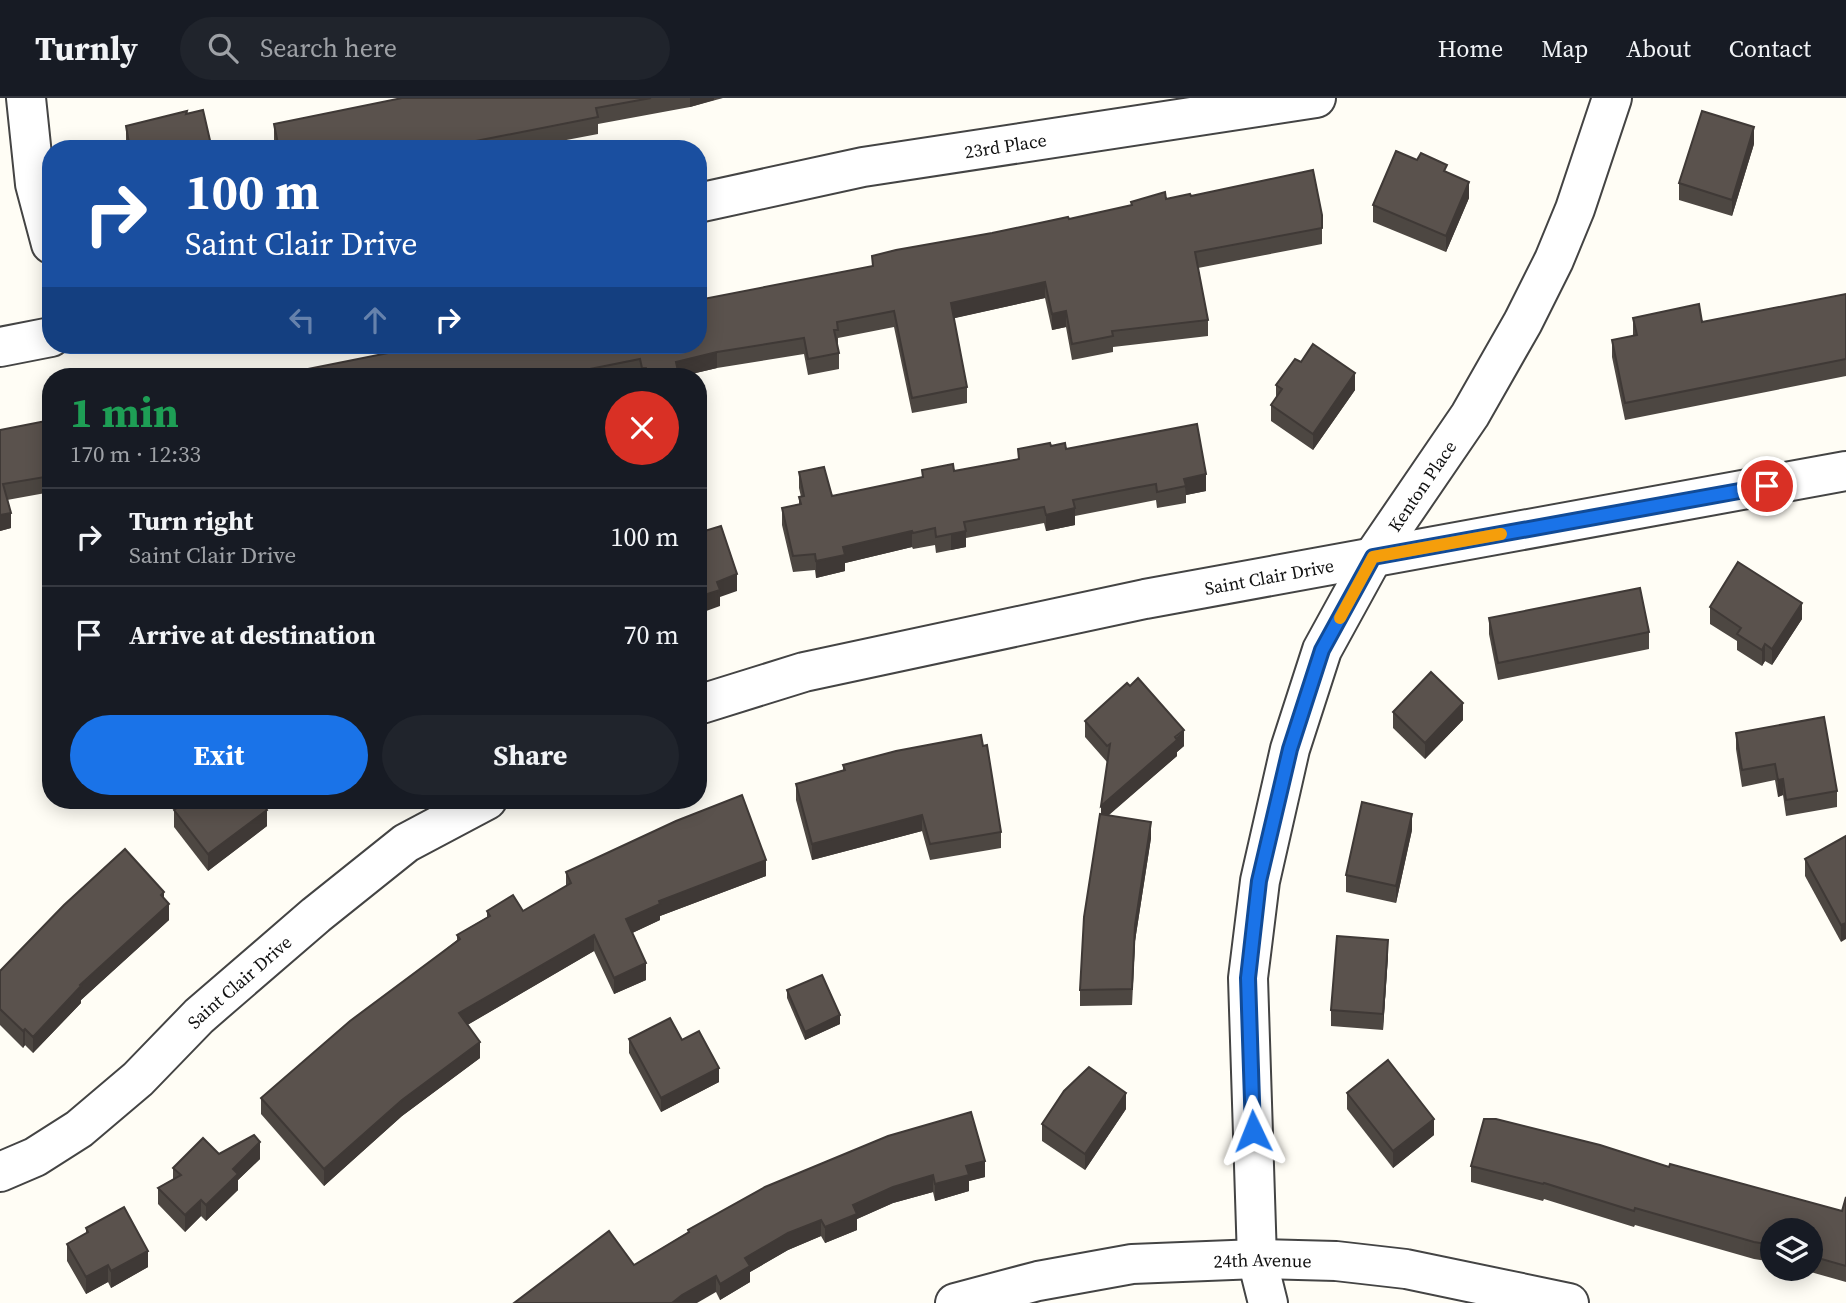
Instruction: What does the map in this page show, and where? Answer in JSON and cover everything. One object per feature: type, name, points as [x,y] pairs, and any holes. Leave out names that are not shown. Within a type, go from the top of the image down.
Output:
[{"type":"street","points":[[26,98],[35,184],[42,210]]},
{"type":"street","name":"23rd Place","points":[[707,202],[863,167],[1316,98]]},
{"type":"street","name":"Kenton Place","points":[[1268,1303],[1257,1259],[1248,978],[1259,881],[1290,749],[1322,650],[1373,557],[1470,415],[1555,260],[1612,98]]},
{"type":"street","points":[[0,347],[42,339]]},
{"type":"street","name":"Saint Clair Drive","points":[[707,702],[804,672],[1145,599],[1846,471]]},
{"type":"street","name":"Saint Clair Drive","points":[[0,1172],[35,1157],[79,1129],[138,1079],[199,1016],[316,915],[406,843],[470,809]]},
{"type":"street","name":"24th Avenue","points":[[956,1303],[1038,1280],[1132,1264],[1257,1259],[1336,1261],[1406,1269],[1569,1303]]},
{"type":"building","points":[[402,98],[651,98],[596,108],[598,117],[481,140],[277,140],[274,124]]},
{"type":"building","points":[[203,110],[210,140],[128,140],[126,126],[187,111],[186,114]]},
{"type":"building","points":[[1702,111],[1754,127],[1732,200],[1679,183]]},
{"type":"building","points":[[1396,151],[1417,160],[1421,153],[1447,165],[1444,171],[1469,182],[1446,236],[1373,205]]},
{"type":"building","points":[[1313,170],[1322,228],[1195,252],[1208,320],[1112,331],[1113,336],[1072,344],[1066,311],[1052,314],[1045,282],[951,303],[967,387],[912,398],[894,311],[837,322],[838,330],[834,330],[839,353],[808,359],[804,338],[717,352],[676,362],[677,368],[642,368],[640,359],[595,368],[313,368],[383,354],[707,354],[707,298],[873,266],[872,256],[1068,217],[1069,219],[1132,205],[1131,202],[1165,192],[1166,199],[1190,194],[1191,196]]},
{"type":"building","points":[[1846,294],[1846,359],[1625,403],[1612,340],[1637,335],[1633,318],[1699,304],[1702,322]]},
{"type":"building","points":[[1313,344],[1355,373],[1313,434],[1271,405],[1282,389],[1276,385],[1295,359],[1301,362]]},
{"type":"building","points":[[42,422],[42,478],[3,484],[11,513],[0,515],[0,430]]},
{"type":"building","points":[[1197,424],[1206,474],[1184,479],[1186,486],[1157,492],[1156,484],[1073,500],[1075,508],[1046,515],[1044,507],[964,522],[966,531],[936,537],[935,528],[913,533],[912,531],[843,547],[845,555],[816,561],[815,554],[793,556],[782,508],[801,504],[799,497],[804,496],[799,472],[824,467],[832,496],[923,477],[922,470],[953,464],[954,471],[1019,459],[1018,449],[1065,443],[1066,449]]},
{"type":"building","points":[[721,526],[737,574],[717,582],[720,590],[707,594],[707,530]]},
{"type":"building","points":[[1738,562],[1802,603],[1772,649],[1765,644],[1762,650],[1737,634],[1741,628],[1710,607]]},
{"type":"building","points":[[1640,588],[1649,632],[1498,663],[1489,618]]},
{"type":"building","points":[[1431,672],[1463,703],[1425,743],[1393,712]]},
{"type":"building","points":[[1138,678],[1184,730],[1175,737],[1177,740],[1101,806],[1110,744],[1107,746],[1085,721],[1127,683],[1130,686]]},
{"type":"building","points":[[1824,717],[1837,791],[1786,800],[1783,779],[1778,780],[1775,764],[1742,770],[1736,733]]},
{"type":"building","points":[[981,735],[983,746],[987,745],[1001,832],[930,844],[922,815],[812,844],[796,784],[845,770],[843,765],[896,751]]},
{"type":"building","points":[[742,795],[766,860],[659,901],[660,904],[626,919],[646,963],[614,978],[594,935],[459,1013],[480,1042],[402,1100],[324,1169],[261,1098],[350,1021],[460,939],[457,935],[490,916],[487,911],[513,895],[523,911],[571,883],[566,872]]},
{"type":"building","points":[[1362,802],[1412,814],[1396,886],[1346,875]]},
{"type":"building","points":[[266,809],[267,810],[208,854],[174,810]]},
{"type":"building","points":[[1100,814],[1151,822],[1135,925],[1132,989],[1080,990],[1084,917]]},
{"type":"building","points":[[1846,836],[1846,923],[1841,925],[1805,859]]},
{"type":"building","points":[[125,849],[164,892],[161,895],[169,904],[80,985],[33,1037],[0,1009],[0,971],[64,905]]},
{"type":"building","points":[[1337,936],[1388,940],[1383,1014],[1331,1010]]},
{"type":"building","points":[[822,975],[840,1015],[805,1032],[787,990]]},
{"type":"building","points":[[670,1018],[682,1040],[699,1031],[719,1068],[661,1098],[629,1039]]},
{"type":"building","points":[[1388,1060],[1434,1119],[1393,1151],[1347,1093]]},
{"type":"building","points":[[1089,1067],[1126,1093],[1085,1154],[1042,1124],[1064,1091]]},
{"type":"building","points":[[971,1112],[985,1161],[966,1166],[969,1175],[935,1184],[933,1175],[893,1187],[853,1205],[857,1214],[825,1227],[821,1220],[788,1233],[745,1258],[750,1266],[720,1284],[716,1276],[672,1303],[514,1303],[609,1231],[634,1265],[689,1232],[688,1230],[765,1187],[888,1136]]},
{"type":"building","points":[[1484,1119],[1496,1119],[1842,1211],[1846,1197],[1846,1266],[1823,1259],[1823,1218],[1760,1218],[1760,1243],[1635,1208],[1634,1211],[1544,1183],[1471,1166]]},
{"type":"building","points":[[254,1135],[260,1142],[233,1169],[238,1174],[206,1205],[201,1200],[185,1215],[158,1188],[181,1175],[173,1168],[203,1138],[219,1154]]},
{"type":"building","points":[[124,1207],[148,1251],[111,1271],[108,1265],[86,1277],[67,1244],[88,1232],[86,1228]]},
{"type":"slow traffic","points":[[1340,618],[1373,557],[1501,534]]},
{"type":"route","points":[[1253,1131],[1248,978],[1259,881],[1290,749],[1322,650],[1373,557],[1767,486]]}]
